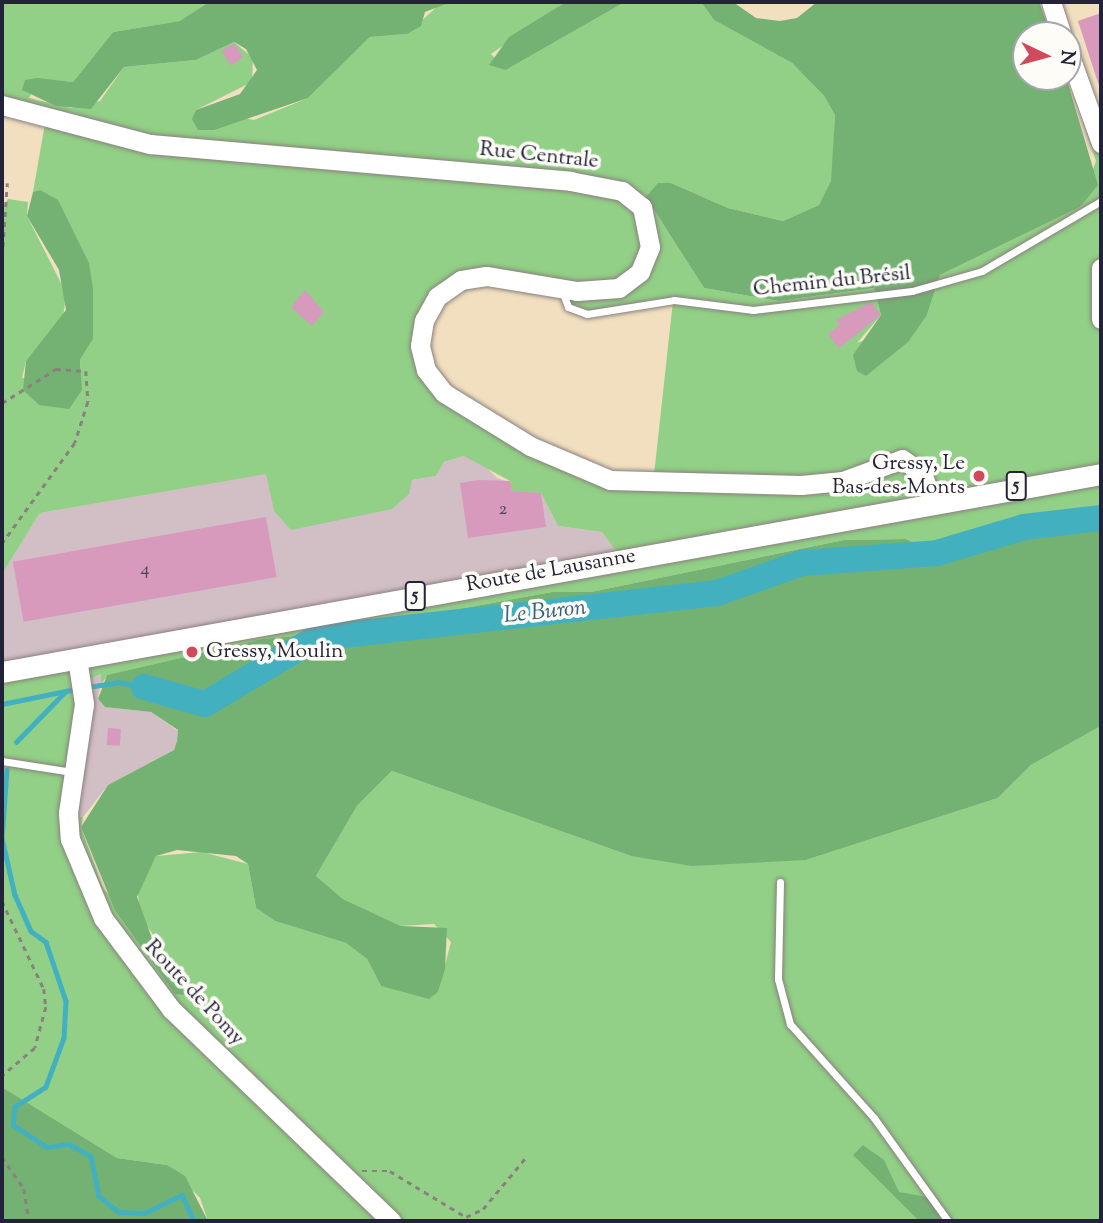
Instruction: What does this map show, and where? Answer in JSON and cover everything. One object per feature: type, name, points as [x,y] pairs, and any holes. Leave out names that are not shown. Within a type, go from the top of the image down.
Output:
[{"type":"main road","name":"Route de Lausanne","points":[[2,672],[79,667],[932,501],[1101,474]]},
{"type":"street","points":[[1051,2],[1057,21]]},
{"type":"street","points":[[1082,90],[1101,143]]},
{"type":"street","name":"Rue Centrale","points":[[2,105],[150,144],[597,183],[633,197],[650,234],[640,272],[606,291],[562,289],[494,276],[449,287],[429,307],[420,333],[422,358],[433,383],[499,430],[610,480],[801,485],[843,481],[902,459],[922,473],[932,501]]},
{"type":"street","points":[[1101,268],[1101,319]]},
{"type":"street","name":"Route de Pomy","points":[[79,667],[84,704],[72,772],[70,839],[117,940],[171,1009],[391,1221]]},
{"type":"lane","name":"Chemin du Brésil","points":[[562,289],[568,307],[587,314],[674,300],[753,310],[912,291],[982,271],[1101,201]]},
{"type":"lane","points":[[2,761],[72,772]]},
{"type":"lane","points":[[780,882],[778,979],[790,1024],[874,1118],[948,1221]]},
{"type":"path","points":[[2,257],[7,183]]},
{"type":"path","points":[[2,403],[57,369],[86,371],[88,402],[75,443],[2,544]]},
{"type":"path","points":[[2,901],[44,989],[46,1007],[35,1048],[2,1076]]},
{"type":"path","points":[[346,1178],[375,1169],[390,1171],[466,1217],[483,1209],[527,1156]]},
{"type":"path","points":[[2,1157],[24,1189],[29,1221]]},
{"type":"shaded area","points":[[464,456],[477,458],[497,478],[541,493],[558,526],[602,532],[621,558],[2,672],[2,574],[40,513],[267,473],[274,511],[392,509],[412,480],[436,476],[444,462]]},
{"type":"shaded area","points":[[102,674],[98,699],[105,707],[151,712],[178,731],[177,741],[174,750],[108,785],[83,817],[68,813],[82,682]]},
{"type":"green space","points":[[2,2],[209,2],[181,21],[113,32],[73,82],[40,79],[29,98],[71,108],[100,101],[124,67],[196,60],[234,42],[253,58],[252,82],[196,110],[254,120],[308,98],[370,37],[407,34],[440,4],[566,2],[491,54],[506,70],[625,2],[701,2],[714,20],[792,63],[824,96],[835,115],[832,181],[819,205],[783,221],[728,208],[671,183],[647,198],[704,288],[779,301],[874,288],[881,315],[857,343],[927,315],[940,275],[1080,207],[1096,161],[1073,91],[1075,91],[1101,143],[1101,518],[1024,527],[937,553],[906,539],[844,540],[591,592],[552,592],[327,633],[262,639],[108,675],[101,684],[101,674],[82,683],[68,814],[83,817],[81,827],[103,888],[177,972],[139,913],[138,891],[156,856],[202,852],[248,864],[256,908],[275,921],[346,943],[367,959],[381,986],[438,992],[451,942],[434,924],[401,926],[343,899],[316,876],[357,806],[392,771],[631,856],[806,860],[998,798],[1031,765],[1101,726],[1101,1221],[208,1221],[200,1198],[167,1165],[117,1158],[2,1087],[2,672],[621,558],[602,532],[558,526],[541,493],[512,491],[510,481],[464,456],[444,462],[436,476],[412,480],[409,494],[392,509],[291,530],[274,511],[266,474],[40,513],[2,574],[2,210],[8,199],[28,202],[27,216],[66,293],[63,318],[26,361],[22,378],[81,372],[80,360],[93,339],[40,190],[33,192],[46,118],[2,105]],"holes":[[[494,276],[561,289],[568,307],[595,314],[673,301],[653,484],[530,446],[426,370],[437,297]]]},
{"type":"green space","points":[[209,2],[451,2],[425,12],[421,26],[407,34],[370,37],[308,98],[214,130],[198,130],[192,119],[196,110],[240,94],[257,70],[246,49],[234,42],[196,60],[124,67],[91,109],[56,106],[22,90],[25,80],[37,78],[73,82],[113,32],[180,21]]},
{"type":"green space","points":[[566,2],[625,2],[506,70],[489,65],[509,37]]},
{"type":"green space","points":[[701,2],[733,2],[756,18],[780,21],[797,18],[817,2],[1039,2],[1046,21],[1012,21],[1012,91],[1070,91],[1098,185],[1080,207],[940,275],[927,315],[908,342],[866,376],[857,371],[853,355],[881,315],[874,288],[779,301],[704,288],[646,197],[658,183],[671,183],[728,208],[783,221],[819,205],[831,181],[835,115],[824,96],[792,63],[714,20]]},
{"type":"green space","points":[[40,190],[58,200],[89,263],[93,289],[93,339],[80,360],[82,390],[69,409],[39,405],[23,390],[26,361],[66,310],[59,270],[27,216],[33,192]]},
{"type":"green space","points":[[1101,518],[1101,726],[1031,765],[998,798],[806,860],[692,866],[631,856],[392,771],[357,806],[316,876],[343,899],[401,926],[447,928],[445,969],[438,992],[429,999],[381,986],[367,959],[346,943],[275,921],[256,908],[248,864],[236,856],[177,850],[156,856],[137,897],[153,941],[187,989],[187,995],[175,994],[115,910],[81,827],[108,785],[174,750],[177,741],[178,730],[151,712],[105,707],[98,699],[107,675],[262,639],[327,633],[552,592],[591,592],[844,540],[906,539],[937,553],[1024,527]]},
{"type":"green space","points":[[2,1087],[117,1158],[167,1165],[185,1176],[208,1221],[2,1221]]},
{"type":"green space","points":[[863,1145],[884,1160],[899,1192],[927,1197],[948,1221],[919,1221],[853,1155]]},
{"type":"building","points":[[1101,13],[1099,86],[1082,33],[1082,21],[1078,21]]},
{"type":"building","points":[[234,43],[243,57],[231,65],[221,51]]},
{"type":"building","points":[[305,290],[324,312],[312,326],[291,307]]},
{"type":"building","points":[[871,302],[881,315],[839,348],[828,334],[840,325],[836,320]]},
{"type":"building","points":[[479,480],[510,481],[512,491],[541,493],[546,527],[468,538],[460,483]]},
{"type":"building","points":[[266,517],[277,577],[23,622],[13,562]]},
{"type":"building","points":[[108,728],[121,729],[120,746],[107,745]]},
{"type":"waterway","name":"Le Buron","points":[[144,687],[205,704],[316,638],[717,593],[802,563],[937,553],[1024,527],[1101,518]]},
{"type":"waterway","name":"Le Buron","points":[[88,687],[118,682],[144,687]]},
{"type":"waterway","name":"Le Buron","points":[[2,704],[76,689]]},
{"type":"waterway","points":[[16,742],[66,691]]},
{"type":"waterway","points":[[7,770],[2,838],[15,895],[31,931],[46,942],[66,1001],[64,1038],[46,1087],[15,1107],[13,1125],[47,1147],[69,1144],[91,1156],[99,1196],[119,1212],[145,1213],[182,1195],[194,1221]]},
{"type":"place","name":"Gressy, Le Bas-des-Monts","points":[[979,476]]},
{"type":"place","name":"Gressy, Moulin","points":[[192,652]]}]
